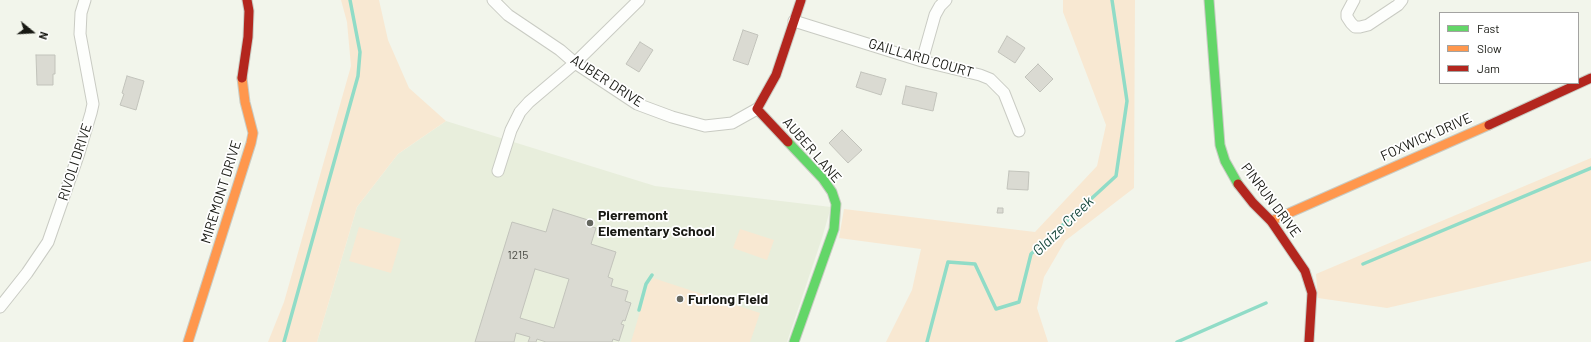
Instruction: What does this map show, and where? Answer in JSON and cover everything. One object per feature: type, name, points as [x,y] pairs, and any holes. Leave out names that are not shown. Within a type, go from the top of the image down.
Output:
[{"type":"street","name":"RIVOLI DRIVE","points":[[0,307],[27,273],[48,242],[79,153],[91,113],[93,104],[80,34],[81,13],[85,0]]},
{"type":"street","name":"MIREMONT DRIVE","points":[[188,342],[253,133],[245,102],[242,78],[248,37],[249,11],[247,0]]},
{"type":"street","name":"AUBER DRIVE","points":[[493,0],[508,15],[560,50],[575,63],[637,104],[672,117],[705,126],[732,123],[757,109]]},
{"type":"street","points":[[498,171],[511,130],[520,112],[529,102],[575,63],[640,0]]},
{"type":"street","points":[[757,109],[776,75],[802,0]]},
{"type":"street","points":[[922,61],[935,15],[940,6],[946,0]]},
{"type":"street","name":"PINRUN DRIVE","points":[[1209,0],[1220,145],[1225,161],[1234,179],[1253,203],[1271,221],[1306,271],[1312,293],[1309,342]]},
{"type":"street","points":[[1354,0],[1346,17],[1349,22],[1360,27],[1368,25],[1398,5],[1402,0]]},
{"type":"street","name":"GAILLARD COURT","points":[[794,21],[922,61],[980,75],[990,79],[1004,93],[1019,131]]},
{"type":"street","name":"FOXWICK DRIVE","points":[[1579,84],[1591,78]]},
{"type":"street","name":"FOXWICK DRIVE","points":[[1271,221],[1578,84]]},
{"type":"street","name":"AUBER LANE","points":[[757,109],[823,179],[832,192],[836,204],[834,229],[794,342]]},
{"type":"shaded area","points":[[341,0],[379,0],[388,40],[409,88],[446,121],[398,154],[357,207],[317,342],[268,342],[284,302],[351,66],[347,22]]},
{"type":"shaded area","points":[[1063,0],[1135,0],[1134,188],[1065,241],[1044,277],[1037,308],[1048,342],[886,342],[912,290],[921,249],[839,238],[844,209],[1035,232],[1097,166],[1106,125],[1063,12]]},
{"type":"shaded area","name":"Pierremont Elementary School","points":[[446,121],[655,186],[831,207],[787,342],[317,342],[357,207],[398,154]]},
{"type":"shaded area","points":[[1591,158],[1591,261],[1387,308],[1318,298],[1316,274]]},
{"type":"shaded area","points":[[359,227],[401,239],[391,273],[349,261]]},
{"type":"shaded area","points":[[740,229],[774,240],[767,260],[733,248]]},
{"type":"shaded area","name":"Furlong Field","points":[[653,278],[760,313],[750,342],[631,342],[648,285]]},
{"type":"building","points":[[743,30],[758,35],[748,65],[733,60]]},
{"type":"building","points":[[1007,36],[1025,48],[1015,63],[998,52]]},
{"type":"building","points":[[640,42],[653,50],[639,72],[626,64]]},
{"type":"building","points":[[36,55],[55,55],[55,74],[53,74],[53,85],[37,85]]},
{"type":"building","points":[[1038,64],[1053,79],[1040,92],[1025,77]]},
{"type":"building","points":[[861,72],[886,79],[881,95],[856,87]]},
{"type":"building","points":[[127,76],[144,81],[136,110],[120,105],[124,94],[122,93]]},
{"type":"building","points":[[906,86],[937,93],[933,111],[902,104]]},
{"type":"building","points":[[842,130],[862,150],[848,163],[829,143]]},
{"type":"building","points":[[1009,171],[1029,172],[1028,190],[1007,189]]},
{"type":"building","points":[[998,208],[1003,208],[1003,213],[997,213]]},
{"type":"building","points":[[553,209],[588,220],[586,225],[596,228],[591,244],[616,252],[608,277],[613,279],[611,286],[628,291],[625,301],[631,303],[625,321],[623,320],[621,324],[624,325],[619,341],[613,339],[612,342],[546,342],[537,339],[536,342],[528,342],[530,337],[516,333],[514,342],[475,342],[512,222],[546,232]],"holes":[[[535,269],[569,279],[554,328],[520,318]]]},
{"type":"waterway","points":[[284,342],[358,76],[360,52],[350,0]]},
{"type":"waterway","name":"Glaize Creek","points":[[927,342],[948,262],[975,264],[996,309],[1019,302],[1031,254],[1116,176],[1127,101],[1112,0]]},
{"type":"waterway","points":[[1363,264],[1591,168]]},
{"type":"waterway","points":[[639,310],[646,284],[652,275]]},
{"type":"waterway","points":[[1177,342],[1266,303]]},
{"type":"traffic: fast","points":[[1209,0],[1220,145],[1225,161],[1238,184]]},
{"type":"traffic: fast","points":[[788,142],[823,179],[832,192],[836,204],[834,229],[794,342]]},
{"type":"traffic: slow","points":[[188,342],[251,143],[253,133],[245,102],[242,78]]},
{"type":"traffic: slow","points":[[1271,221],[1489,125]]},
{"type":"traffic: jam","points":[[242,78],[248,37],[249,11],[247,0]]},
{"type":"traffic: jam","points":[[788,142],[757,109],[776,75],[801,0]]},
{"type":"traffic: jam","points":[[1579,84],[1591,78]]},
{"type":"traffic: jam","points":[[1489,125],[1578,84]]},
{"type":"traffic: jam","points":[[1238,184],[1253,203],[1271,221],[1305,271],[1312,293],[1309,342]]},
{"type":"place","name":"Pierremont Elementary School","points":[[590,223]]},
{"type":"place","name":"Furlong Field","points":[[680,299]]}]
